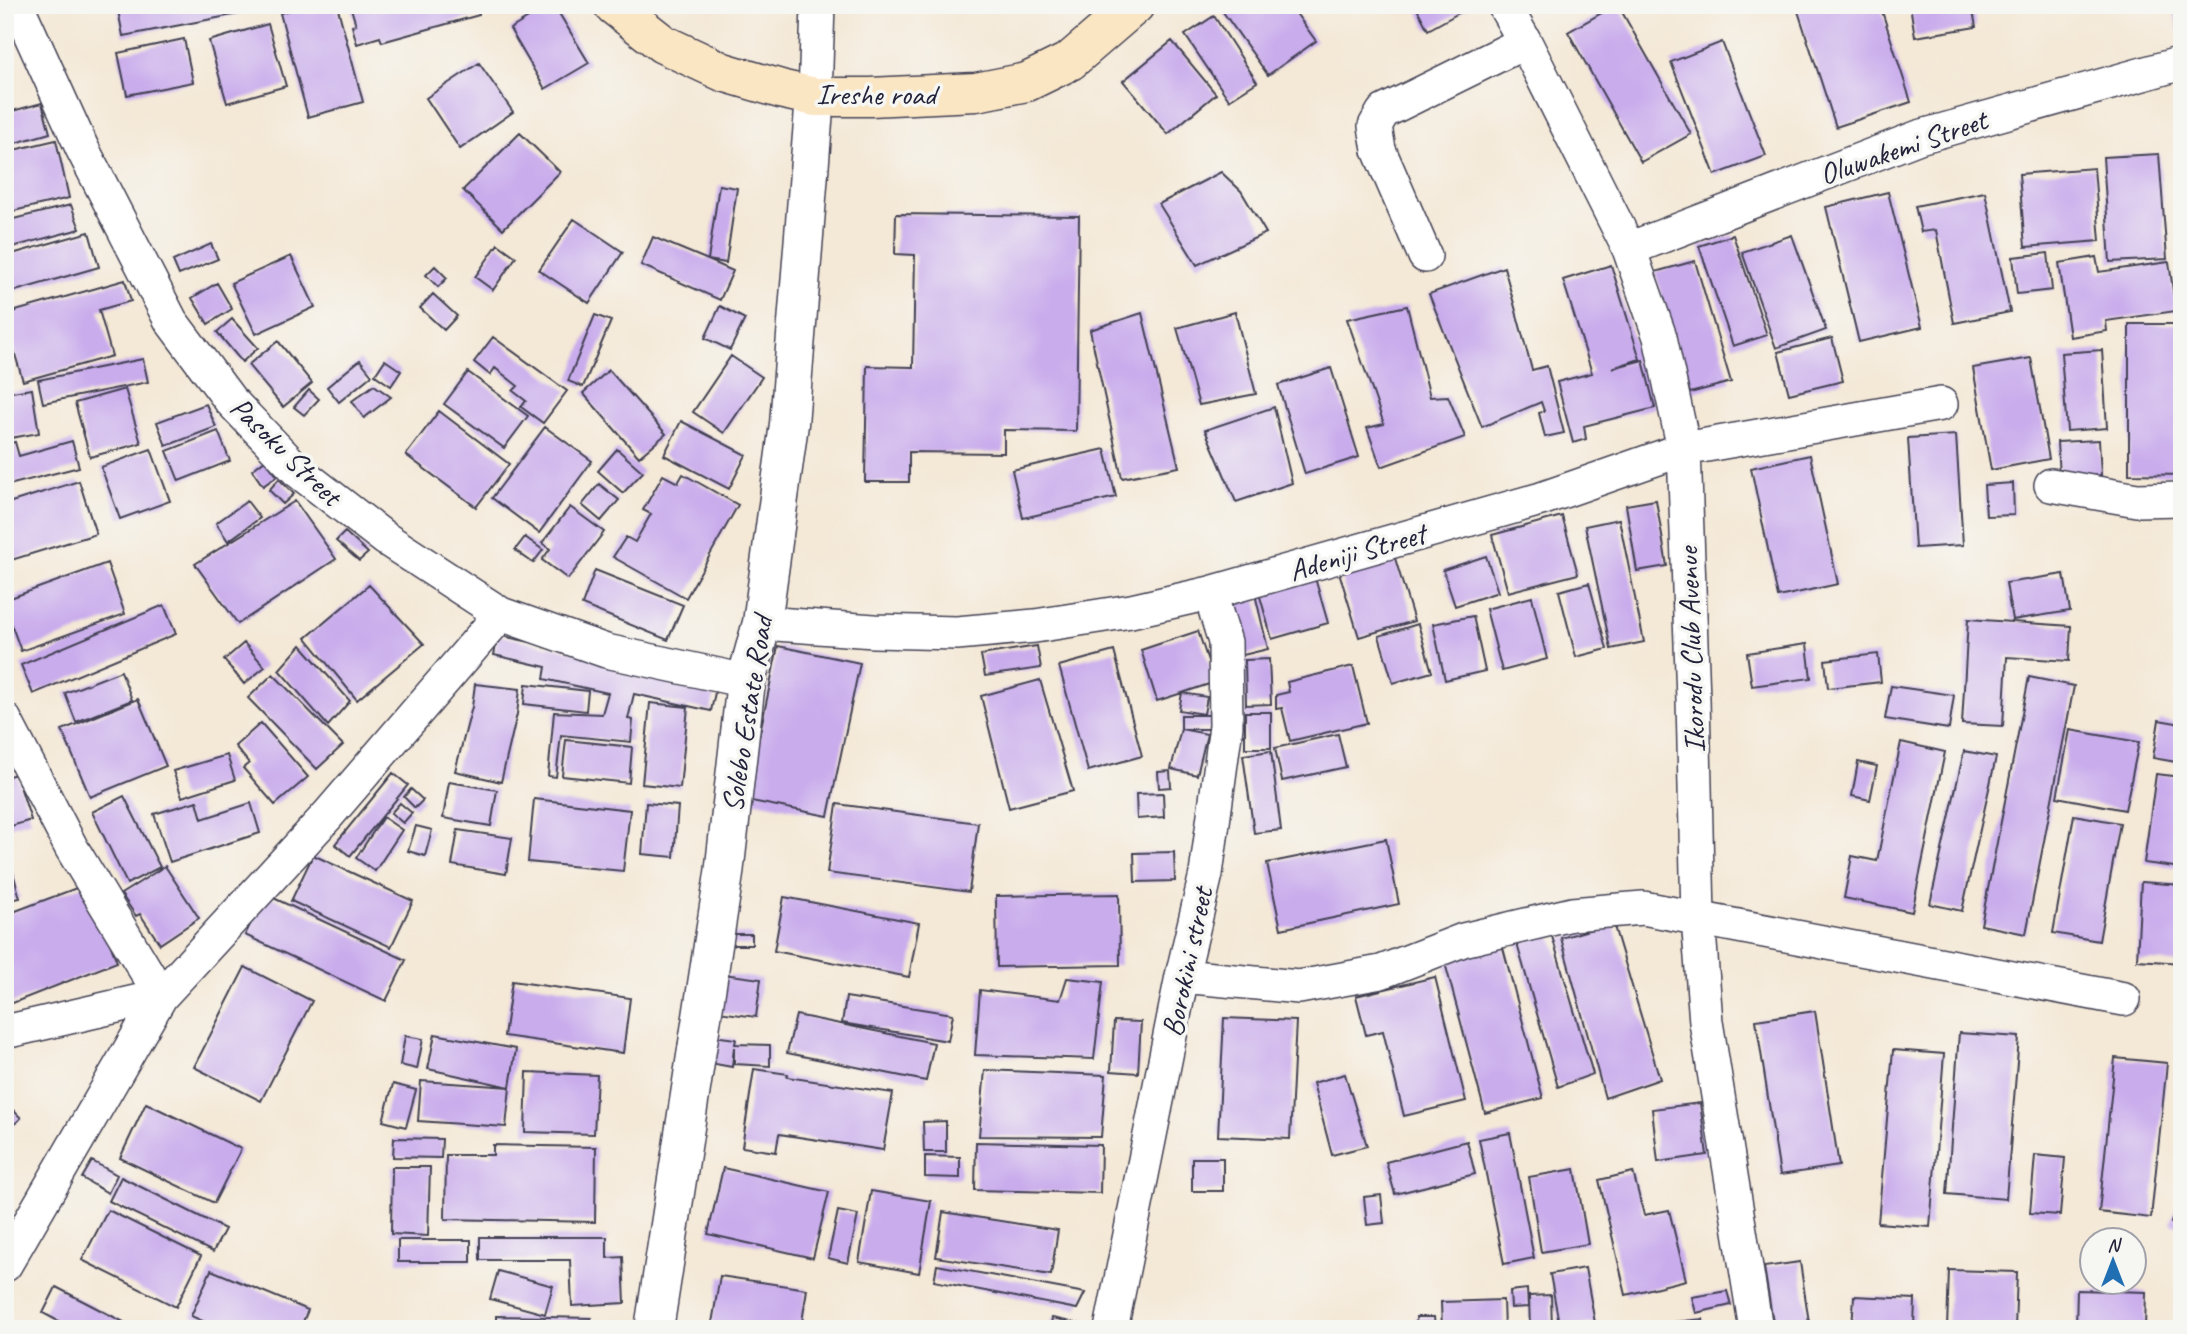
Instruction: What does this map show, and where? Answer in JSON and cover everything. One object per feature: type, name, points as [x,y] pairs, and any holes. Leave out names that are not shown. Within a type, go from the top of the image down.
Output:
[{"type":"main road","name":"Ireshe road","points":[[613,5],[663,44],[723,72],[815,97],[976,92],[1027,82],[1070,61],[1135,5]]},
{"type":"street","name":"Pasoku Street","points":[[17,5],[82,148],[171,321],[230,400],[298,471],[386,539],[501,614],[607,650],[746,681]]},
{"type":"street","points":[[815,97],[818,5]]},
{"type":"street","name":"Ikorodu Club Avenue","points":[[1504,5],[1629,249],[1660,337],[1684,449],[1693,673],[1698,918],[1706,1022],[1756,1329]]},
{"type":"street","points":[[1425,256],[1380,150],[1375,126],[1384,112],[1525,42]]},
{"type":"street","name":"Oluwakemi Street","points":[[1629,249],[1919,136],[2182,63]]},
{"type":"street","name":"Solebo Estate Road","points":[[654,1329],[724,874],[746,681],[762,623],[789,424],[815,97]]},
{"type":"street","name":"Adeniji Street","points":[[762,623],[874,631],[957,633],[1035,626],[1131,611],[1210,593],[1541,499],[1684,449],[1941,404]]},
{"type":"street","points":[[2051,485],[2137,500],[2182,499]]},
{"type":"street","name":"Borokini street","points":[[1111,1329],[1182,976],[1206,874],[1226,726],[1225,642],[1210,593]]},
{"type":"street","points":[[5,1265],[161,996],[328,815],[501,614]]},
{"type":"street","points":[[5,720],[71,846],[161,996]]},
{"type":"street","points":[[1182,976],[1298,987],[1381,972],[1463,940],[1572,914],[1643,908],[2124,999]]},
{"type":"street","points":[[5,1032],[161,996]]},
{"type":"building","points":[[117,5],[274,5],[275,7],[123,36]]},
{"type":"building","points":[[307,5],[337,5],[363,102],[308,117],[280,13]]},
{"type":"building","points":[[350,5],[489,6],[478,9],[479,15],[382,42],[380,37],[357,44],[352,26],[356,25]]},
{"type":"building","points":[[554,5],[589,63],[545,89],[510,29]]},
{"type":"building","points":[[1218,5],[1290,5],[1316,41],[1268,75]]},
{"type":"building","points":[[1415,5],[1473,5],[1428,30]]},
{"type":"building","points":[[1616,5],[1691,134],[1641,162],[1568,32]]},
{"type":"building","points":[[1796,5],[1880,5],[1911,102],[1836,127]]},
{"type":"building","points":[[1910,5],[1972,5],[1976,27],[1915,37]]},
{"type":"building","points":[[2173,5],[2182,5],[2182,43],[2181,43]]},
{"type":"building","points":[[1214,16],[1257,82],[1229,100],[1185,35]]},
{"type":"building","points":[[268,24],[286,86],[227,103],[209,41]]},
{"type":"building","points":[[184,39],[193,82],[127,95],[118,53]]},
{"type":"building","points":[[1172,41],[1216,94],[1168,134],[1123,81]]},
{"type":"building","points":[[1722,42],[1766,156],[1715,175],[1671,62]]},
{"type":"building","points":[[479,63],[513,112],[460,149],[426,98]]},
{"type":"building","points":[[42,103],[50,133],[5,146],[5,113]]},
{"type":"building","points":[[520,133],[560,172],[503,229],[463,190]]},
{"type":"building","points":[[56,140],[69,198],[5,213],[5,152]]},
{"type":"building","points":[[2159,154],[2167,259],[2110,262],[2103,157]]},
{"type":"building","points":[[2094,168],[2100,241],[2025,247],[2019,174]]},
{"type":"building","points":[[1221,172],[1241,191],[1266,233],[1197,265],[1159,204]]},
{"type":"building","points":[[719,185],[737,188],[726,263],[708,260]]},
{"type":"building","points":[[1888,192],[1922,327],[1859,342],[1826,207]]},
{"type":"building","points":[[1985,192],[2010,312],[1954,323],[1936,230],[1921,232],[1915,206]]},
{"type":"building","points":[[71,205],[80,229],[5,249],[5,221]]},
{"type":"building","points":[[896,214],[1079,216],[1076,431],[1004,430],[1004,453],[909,452],[909,482],[865,482],[867,366],[913,367],[915,255],[895,254]]},
{"type":"building","points":[[574,219],[623,252],[589,303],[539,270]]},
{"type":"building","points":[[89,232],[99,267],[5,294],[5,256]]},
{"type":"building","points":[[1733,235],[1767,335],[1733,346],[1699,246]]},
{"type":"building","points":[[1792,235],[1826,330],[1776,348],[1742,252]]},
{"type":"building","points":[[653,237],[733,271],[720,300],[641,265]]},
{"type":"building","points":[[211,244],[218,259],[179,275],[173,261]]},
{"type":"building","points":[[498,244],[516,257],[493,290],[475,277]]},
{"type":"building","points":[[2048,253],[2052,290],[2017,294],[2013,257]]},
{"type":"building","points":[[291,256],[315,307],[256,334],[231,283]]},
{"type":"building","points":[[2096,257],[2099,272],[2169,262],[2176,311],[2106,321],[2107,331],[2070,337],[2059,263]]},
{"type":"building","points":[[1695,261],[1731,382],[1690,393],[1655,272]]},
{"type":"building","points":[[1611,265],[1640,359],[1612,368],[1643,360],[1655,408],[1584,426],[1586,439],[1573,443],[1557,382],[1592,373],[1563,280]]},
{"type":"building","points":[[435,266],[447,278],[438,287],[426,275]]},
{"type":"building","points":[[1504,267],[1532,370],[1547,366],[1564,433],[1545,437],[1539,413],[1544,411],[1541,402],[1482,427],[1429,294]]},
{"type":"building","points":[[125,280],[131,301],[99,310],[112,356],[23,381],[5,314]]},
{"type":"building","points":[[217,283],[232,309],[208,324],[192,298]]},
{"type":"building","points":[[433,294],[457,316],[444,330],[420,308]]},
{"type":"building","points":[[720,306],[745,319],[730,350],[705,338]]},
{"type":"building","points":[[1407,306],[1430,397],[1448,396],[1465,437],[1381,467],[1367,428],[1384,424],[1347,319]]},
{"type":"building","points":[[1235,312],[1256,394],[1199,405],[1177,328]]},
{"type":"building","points":[[1142,313],[1179,467],[1122,478],[1090,330]]},
{"type":"building","points":[[595,315],[611,321],[583,387],[568,381]]},
{"type":"building","points":[[232,319],[258,348],[242,362],[217,332]]},
{"type":"building","points":[[2129,324],[2182,324],[2182,475],[2129,474]]},
{"type":"building","points":[[493,337],[567,391],[543,423],[521,407],[526,401],[513,391],[518,386],[495,368],[490,375],[474,362]]},
{"type":"building","points":[[1832,338],[1843,381],[1789,394],[1778,352]]},
{"type":"building","points":[[278,341],[312,383],[283,407],[248,365]]},
{"type":"building","points":[[2102,350],[2107,428],[2067,431],[2061,353]]},
{"type":"building","points":[[731,356],[762,377],[724,433],[693,412]]},
{"type":"building","points":[[2031,358],[2049,459],[1991,470],[1973,368]]},
{"type":"building","points":[[143,359],[148,382],[43,403],[38,380]]},
{"type":"building","points":[[360,360],[372,375],[339,402],[327,387]]},
{"type":"building","points":[[385,360],[401,371],[391,386],[375,375]]},
{"type":"building","points":[[1331,368],[1359,457],[1305,474],[1278,385]]},
{"type":"building","points":[[609,370],[666,434],[639,457],[583,393]]},
{"type":"building","points":[[468,372],[528,416],[504,448],[444,404]]},
{"type":"building","points":[[374,385],[391,397],[364,418],[352,401]]},
{"type":"building","points":[[32,389],[39,433],[5,439],[5,393]]},
{"type":"building","points":[[125,389],[141,443],[90,457],[75,403]]},
{"type":"building","points":[[309,390],[319,399],[304,415],[294,407]]},
{"type":"building","points":[[206,404],[216,427],[166,446],[157,422]]},
{"type":"building","points":[[1274,407],[1292,483],[1236,502],[1205,430]]},
{"type":"building","points":[[439,411],[509,464],[476,507],[406,455]]},
{"type":"building","points":[[681,421],[746,455],[729,489],[664,455]]},
{"type":"building","points":[[545,427],[592,461],[539,533],[492,498]]},
{"type":"building","points":[[218,431],[230,461],[179,481],[167,451]]},
{"type":"building","points":[[1956,435],[1963,545],[1915,548],[1908,438]]},
{"type":"building","points":[[2099,440],[2101,475],[2059,477],[2057,442]]},
{"type":"building","points":[[72,441],[79,467],[5,486],[5,444],[15,442],[19,456]]},
{"type":"building","points":[[151,449],[170,501],[120,519],[101,467]]},
{"type":"building","points":[[617,449],[643,472],[623,493],[598,471]]},
{"type":"building","points":[[1105,449],[1116,497],[1023,518],[1012,470]]},
{"type":"building","points":[[1810,455],[1838,584],[1778,597],[1751,468]]},
{"type":"building","points":[[265,460],[277,476],[263,486],[252,470]]},
{"type":"building","points":[[683,474],[738,505],[686,598],[613,557],[626,537],[635,542],[651,514],[643,510],[663,475],[678,483]]},
{"type":"building","points":[[279,479],[294,494],[283,504],[269,490]]},
{"type":"building","points":[[79,481],[96,534],[5,562],[5,504]]},
{"type":"building","points":[[2013,483],[2014,515],[1986,516],[1984,485]]},
{"type":"building","points":[[599,484],[619,500],[601,521],[582,505]]},
{"type":"building","points":[[1656,500],[1667,566],[1637,571],[1626,505]]},
{"type":"building","points":[[247,501],[260,518],[228,541],[216,523]]},
{"type":"building","points":[[295,501],[336,559],[238,624],[195,564]]},
{"type":"building","points":[[570,507],[604,532],[568,579],[542,560],[550,549],[542,543]]},
{"type":"building","points":[[1562,516],[1578,574],[1508,592],[1492,535]]},
{"type":"building","points":[[1619,519],[1644,642],[1611,649],[1585,526]]},
{"type":"building","points":[[345,532],[368,553],[359,561],[336,541]]},
{"type":"building","points":[[525,537],[543,550],[533,563],[515,550]]},
{"type":"building","points":[[1394,555],[1414,621],[1359,637],[1339,572]]},
{"type":"building","points":[[1486,556],[1498,592],[1455,606],[1443,570]]},
{"type":"building","points":[[107,563],[125,614],[21,651],[5,600]]},
{"type":"building","points":[[595,570],[683,605],[668,640],[582,605]]},
{"type":"building","points":[[2064,574],[2070,611],[2012,620],[2006,583]]},
{"type":"building","points":[[1315,578],[1328,623],[1272,639],[1259,593]]},
{"type":"building","points":[[1589,583],[1607,649],[1576,657],[1559,591]]},
{"type":"building","points":[[369,585],[424,644],[357,700],[306,638]]},
{"type":"building","points":[[1255,594],[1268,649],[1243,655],[1230,600]]},
{"type":"building","points":[[1532,597],[1547,659],[1502,671],[1486,609]]},
{"type":"building","points":[[164,605],[176,634],[33,694],[21,665]]},
{"type":"building","points":[[1473,616],[1485,671],[1445,680],[1433,624]]},
{"type":"building","points":[[1968,619],[2071,626],[2069,661],[2007,657],[2003,726],[1962,724]]},
{"type":"building","points":[[1418,624],[1432,672],[1393,683],[1379,636]]},
{"type":"building","points":[[1198,631],[1215,682],[1157,701],[1141,650]]},
{"type":"building","points":[[498,635],[717,683],[711,711],[634,694],[628,719],[633,720],[631,742],[561,735],[556,777],[548,776],[554,712],[602,714],[608,693],[544,679],[546,667],[494,655]]},
{"type":"building","points":[[244,643],[265,667],[244,684],[224,660]]},
{"type":"building","points":[[1807,644],[1811,678],[1752,686],[1747,653]]},
{"type":"building","points":[[301,645],[350,701],[328,726],[279,670]]},
{"type":"building","points":[[778,646],[860,663],[828,816],[746,800]]},
{"type":"building","points":[[1037,646],[1041,668],[985,676],[981,655]]},
{"type":"building","points":[[1114,651],[1142,756],[1088,771],[1059,666]]},
{"type":"building","points":[[1878,654],[1881,682],[1828,688],[1825,660]]},
{"type":"building","points":[[1269,659],[1271,704],[1246,705],[1245,660]]},
{"type":"building","points":[[1353,666],[1367,723],[1290,741],[1282,708],[1276,709],[1276,695],[1289,692],[1287,682]]},
{"type":"building","points":[[121,671],[132,700],[76,722],[65,693]]},
{"type":"building","points":[[273,674],[343,745],[317,769],[248,698]]},
{"type":"building","points":[[2029,677],[2074,686],[2026,934],[1981,925]]},
{"type":"building","points":[[1040,680],[1073,791],[1009,808],[981,696]]},
{"type":"building","points":[[475,684],[520,689],[501,782],[455,771],[472,707]]},
{"type":"building","points":[[526,684],[588,691],[586,711],[524,704]]},
{"type":"building","points":[[1891,686],[1954,695],[1949,729],[1885,719]]},
{"type":"building","points":[[1182,693],[1207,697],[1204,714],[1179,710]]},
{"type":"building","points":[[138,699],[166,766],[90,797],[62,730]]},
{"type":"building","points":[[650,703],[688,707],[680,788],[642,784]]},
{"type":"building","points":[[1245,712],[1271,712],[1271,748],[1245,748]]},
{"type":"building","points":[[1181,715],[1211,715],[1211,729],[1181,729]]},
{"type":"building","points":[[2159,720],[2182,724],[2182,763],[2153,758]]},
{"type":"building","points":[[261,723],[308,777],[275,805],[243,768],[249,763],[235,746]]},
{"type":"building","points":[[1181,729],[1207,734],[1197,775],[1171,769]]},
{"type":"building","points":[[2070,730],[2139,742],[2125,810],[2057,797]]},
{"type":"building","points":[[1338,734],[1346,767],[1282,781],[1275,748]]},
{"type":"building","points":[[566,740],[632,747],[629,783],[562,776]]},
{"type":"building","points":[[1901,742],[1945,752],[1912,912],[1844,898],[1852,856],[1877,861]]},
{"type":"building","points":[[1271,751],[1281,830],[1254,833],[1243,755]]},
{"type":"building","points":[[1964,751],[1996,757],[1962,911],[1930,904]]},
{"type":"building","points":[[227,755],[235,780],[182,797],[173,771]]},
{"type":"building","points":[[1858,762],[1877,766],[1870,800],[1852,796]]},
{"type":"building","points":[[1170,771],[1171,787],[1159,788],[1158,772]]},
{"type":"building","points":[[393,773],[408,785],[350,856],[335,844]]},
{"type":"building","points":[[16,774],[31,820],[5,828],[5,777]]},
{"type":"building","points":[[2156,774],[2182,777],[2182,868],[2144,863]]},
{"type":"building","points":[[449,782],[497,790],[491,826],[443,818]]},
{"type":"building","points":[[411,789],[423,800],[415,808],[404,797]]},
{"type":"building","points":[[1163,793],[1164,817],[1137,819],[1136,794]]},
{"type":"building","points":[[124,796],[160,867],[127,884],[92,812]]},
{"type":"building","points":[[534,799],[630,810],[623,871],[528,862]]},
{"type":"building","points":[[197,801],[202,819],[251,803],[260,833],[170,862],[154,814]]},
{"type":"building","points":[[400,803],[412,813],[403,823],[391,813]]},
{"type":"building","points":[[646,803],[678,806],[674,857],[642,854]]},
{"type":"building","points":[[837,804],[978,823],[969,892],[827,873]]},
{"type":"building","points":[[2074,815],[2120,823],[2099,941],[2053,933]]},
{"type":"building","points":[[383,817],[402,830],[375,871],[356,858]]},
{"type":"building","points":[[416,826],[432,830],[425,856],[408,851]]},
{"type":"building","points":[[458,830],[512,838],[506,874],[452,865]]},
{"type":"building","points":[[1386,839],[1399,904],[1281,929],[1267,863]]},
{"type":"building","points":[[5,844],[20,898],[5,901]]},
{"type":"building","points":[[1174,852],[1175,881],[1135,882],[1134,853]]},
{"type":"building","points":[[313,855],[413,901],[391,947],[291,901]]},
{"type":"building","points":[[165,866],[199,918],[160,944],[140,914],[136,916],[121,894]]},
{"type":"building","points":[[2141,882],[2182,885],[2182,963],[2137,960]]},
{"type":"building","points":[[87,884],[117,962],[5,1006],[5,915]]},
{"type":"building","points":[[265,894],[406,960],[386,1001],[245,935]]},
{"type":"building","points":[[1119,894],[1120,965],[997,967],[996,896]]},
{"type":"building","points":[[784,897],[919,923],[909,977],[774,951]]},
{"type":"building","points":[[1613,923],[1660,1079],[1605,1098],[1561,938]]},
{"type":"building","points":[[1551,933],[1593,1074],[1558,1087],[1517,944]]},
{"type":"building","points":[[726,934],[752,934],[752,945],[726,945]]},
{"type":"building","points":[[1502,944],[1543,1098],[1485,1113],[1444,959]]},
{"type":"building","points":[[245,967],[312,1001],[261,1101],[194,1067]]},
{"type":"building","points":[[723,974],[761,979],[756,1017],[718,1012]]},
{"type":"building","points":[[1435,977],[1466,1101],[1404,1116],[1383,1031],[1366,1035],[1356,996]]},
{"type":"building","points":[[1067,978],[1103,982],[1094,1059],[975,1055],[980,990],[1060,1000]]},
{"type":"building","points":[[512,981],[630,998],[623,1053],[504,1036]]},
{"type":"building","points":[[846,997],[953,1014],[948,1041],[842,1023]]},
{"type":"building","points":[[1815,1011],[1839,1166],[1780,1175],[1756,1020]]},
{"type":"building","points":[[796,1015],[934,1043],[926,1081],[787,1053]]},
{"type":"building","points":[[1224,1018],[1296,1021],[1290,1139],[1218,1136]]},
{"type":"building","points":[[1114,1021],[1141,1022],[1138,1073],[1111,1071]]},
{"type":"building","points":[[1959,1033],[2019,1037],[2006,1199],[1947,1194]]},
{"type":"building","points":[[435,1034],[516,1049],[510,1087],[428,1069]]},
{"type":"building","points":[[405,1036],[423,1039],[417,1069],[400,1065]]},
{"type":"building","points":[[713,1036],[736,1039],[735,1044],[770,1045],[770,1066],[734,1064],[734,1047],[732,1067],[710,1063]]},
{"type":"building","points":[[1893,1050],[1944,1054],[1930,1227],[1878,1223]]},
{"type":"building","points":[[2115,1058],[2167,1063],[2151,1218],[2099,1212]]},
{"type":"building","points":[[754,1069],[788,1074],[787,1077],[893,1093],[883,1150],[779,1134],[776,1152],[742,1147]]},
{"type":"building","points":[[985,1070],[1106,1075],[1101,1137],[979,1136]]},
{"type":"building","points":[[527,1072],[597,1075],[594,1134],[525,1132]]},
{"type":"building","points":[[1345,1074],[1367,1146],[1332,1155],[1313,1083]]},
{"type":"building","points":[[421,1081],[510,1087],[506,1127],[418,1121]]},
{"type":"building","points":[[393,1084],[416,1090],[406,1127],[383,1121]]},
{"type":"building","points":[[5,1102],[21,1118],[5,1133]]},
{"type":"building","points":[[146,1103],[241,1149],[214,1203],[120,1158]]},
{"type":"building","points":[[1700,1103],[1707,1155],[1658,1162],[1652,1109]]},
{"type":"building","points":[[946,1121],[946,1152],[924,1152],[923,1122]]},
{"type":"building","points":[[1510,1133],[1534,1258],[1504,1264],[1479,1139]]},
{"type":"building","points":[[394,1138],[442,1139],[441,1158],[393,1157]]},
{"type":"building","points":[[1467,1141],[1475,1174],[1395,1194],[1386,1162]]},
{"type":"building","points":[[976,1142],[1101,1145],[1100,1193],[975,1190]]},
{"type":"building","points":[[493,1145],[596,1147],[595,1222],[445,1219],[446,1155],[493,1155]]},
{"type":"building","points":[[2035,1155],[2065,1158],[2060,1215],[2030,1213]]},
{"type":"building","points":[[925,1156],[960,1157],[960,1178],[925,1177]]},
{"type":"building","points":[[1192,1158],[1223,1158],[1223,1191],[1192,1191]]},
{"type":"building","points":[[92,1161],[117,1175],[108,1193],[82,1178]]},
{"type":"building","points":[[392,1167],[430,1167],[428,1236],[391,1234]]},
{"type":"building","points":[[723,1168],[829,1192],[813,1258],[708,1234]]},
{"type":"building","points":[[1575,1169],[1588,1244],[1541,1252],[1529,1177]]},
{"type":"building","points":[[1633,1172],[1644,1215],[1669,1210],[1686,1280],[1626,1295],[1599,1180]]},
{"type":"building","points":[[121,1177],[225,1229],[213,1252],[109,1201]]},
{"type":"building","points":[[871,1191],[931,1201],[919,1273],[859,1262]]},
{"type":"building","points":[[2182,1193],[2182,1227],[2171,1223]]},
{"type":"building","points":[[1381,1195],[1384,1223],[1367,1225],[1364,1197]]},
{"type":"building","points":[[108,1210],[201,1256],[176,1307],[82,1260]]},
{"type":"building","points":[[838,1211],[858,1215],[848,1263],[828,1258]]},
{"type":"building","points":[[943,1212],[1058,1230],[1051,1275],[936,1257]]},
{"type":"building","points":[[480,1237],[607,1237],[607,1258],[623,1257],[625,1303],[572,1306],[570,1260],[480,1260]]},
{"type":"building","points":[[398,1240],[471,1240],[471,1262],[398,1262]]},
{"type":"building","points":[[1800,1262],[1810,1329],[1774,1329],[1764,1267]]},
{"type":"building","points":[[937,1265],[1085,1293],[1077,1309],[934,1281]]},
{"type":"building","points":[[1585,1268],[1595,1323],[1560,1329],[1550,1274]]},
{"type":"building","points":[[211,1270],[308,1310],[300,1329],[221,1329],[191,1316]]},
{"type":"building","points":[[1949,1270],[2017,1272],[2015,1329],[1947,1329]]},
{"type":"building","points":[[498,1271],[553,1286],[545,1314],[490,1299]]},
{"type":"building","points":[[720,1276],[807,1289],[801,1329],[711,1329]]},
{"type":"building","points":[[56,1287],[137,1329],[73,1329],[43,1313]]},
{"type":"building","points":[[1527,1289],[1528,1307],[1511,1308],[1510,1291]]},
{"type":"building","points":[[2077,1290],[2078,1296],[2146,1296],[2145,1329],[2076,1329]]},
{"type":"building","points":[[1727,1291],[1731,1305],[1696,1313],[1692,1297]]},
{"type":"building","points":[[1551,1295],[1552,1329],[1530,1329],[1529,1296]]},
{"type":"building","points":[[1854,1296],[1915,1299],[1914,1329],[1852,1329]]},
{"type":"building","points":[[1503,1300],[1504,1329],[1442,1329],[1441,1302]]},
{"type":"building","points":[[496,1316],[591,1318],[591,1329],[496,1329]]},
{"type":"building","points":[[1416,1317],[1434,1317],[1435,1329],[1417,1329]]},
{"type":"building","points":[[1052,1318],[1081,1324],[1080,1329],[1050,1329]]},
{"type":"building","points":[[1703,1319],[1704,1329],[1624,1329],[1624,1327]]}]
